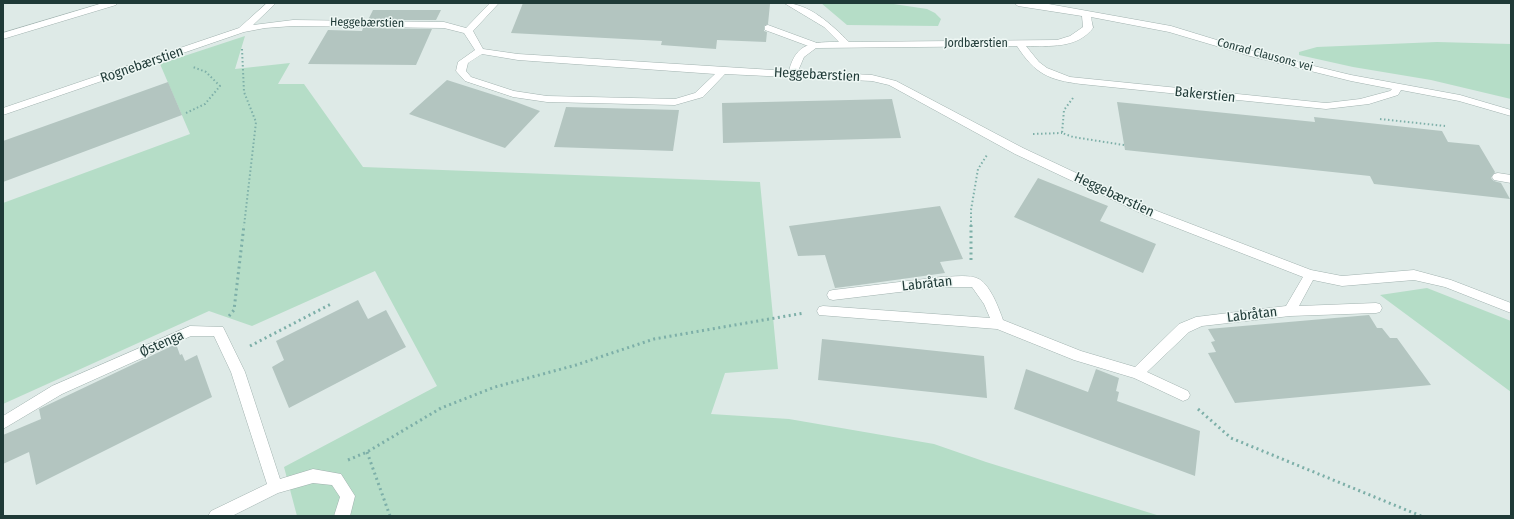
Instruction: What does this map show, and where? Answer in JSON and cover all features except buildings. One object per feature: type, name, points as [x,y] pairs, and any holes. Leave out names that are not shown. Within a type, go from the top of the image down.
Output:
[{"type":"street","points":[[3,36],[113,3]]},
{"type":"street","name":"Rognebærstien","points":[[3,112],[165,58],[242,30],[272,3]]},
{"type":"street","points":[[496,3],[468,31],[480,51],[463,62],[462,71],[468,79],[513,94],[547,99],[675,102],[699,95],[712,83],[722,70]]},
{"type":"street","points":[[788,3],[827,25],[837,33],[846,44]]},
{"type":"street","name":"Conrad Clausons vei","points":[[1018,3],[1086,13],[1171,29],[1253,54],[1351,78],[1460,98],[1511,112]]},
{"type":"street","name":"Jordbærstien","points":[[814,45],[1057,43],[1072,40],[1083,34],[1088,28],[1086,13]]},
{"type":"street","name":"Heggebærstien","points":[[242,30],[266,25],[301,23],[444,25],[468,31]]},
{"type":"street","points":[[768,28],[814,45]]},
{"type":"street","name":"Bakerstien","points":[[1021,44],[1031,61],[1048,74],[1061,79],[1094,83],[1326,106],[1347,106],[1376,100],[1394,94],[1398,87]]},
{"type":"street","points":[[793,73],[796,61],[804,49],[814,45]]},
{"type":"street","name":"Heggebærstien","points":[[480,51],[518,57],[872,78],[892,84],[1002,142],[1153,214],[1310,275],[1342,281],[1414,275],[1447,283],[1511,308]]},
{"type":"street","points":[[1498,177],[1511,179]]},
{"type":"street","name":"Labråtan","points":[[1290,311],[1310,275]]},
{"type":"street","name":"Labråtan","points":[[833,295],[941,282],[960,281],[976,283]]},
{"type":"street","points":[[976,283],[990,302],[998,324]]},
{"type":"street","name":"Labråtan","points":[[1136,373],[1184,328],[1201,321],[1290,311],[1376,308]]},
{"type":"street","points":[[823,311],[998,324],[1079,356],[1136,373],[1183,395]]},
{"type":"street","name":"Østenga","points":[[3,422],[57,390],[190,331],[218,331]]},
{"type":"street","points":[[218,331],[238,372],[275,487]]},
{"type":"street","points":[[216,516],[275,487],[313,476],[336,479],[348,496],[342,516]]},
{"type":"path","points":[[218,331],[234,310],[256,122],[244,92],[242,30]]},
{"type":"path","points":[[165,58],[206,72],[220,86],[205,104],[186,113]]},
{"type":"path","points":[[1094,83],[1074,97],[1064,110],[1062,133],[1073,137],[1124,145]]},
{"type":"path","points":[[1374,118],[1446,126]]},
{"type":"path","points":[[976,283],[970,257],[971,210],[978,169],[986,156],[1002,142]]},
{"type":"path","points":[[230,356],[331,304]]},
{"type":"path","points":[[347,461],[367,452],[441,408],[495,387],[576,365],[654,339],[740,323],[823,311]]},
{"type":"path","points":[[1183,395],[1231,438],[1421,516]]},
{"type":"path","points":[[367,452],[390,516]]},
{"type":"green space","points":[[821,3],[887,3],[927,9],[935,13],[941,19],[938,26],[847,25]]},
{"type":"green space","points":[[245,36],[235,69],[290,63],[278,84],[304,84],[363,167],[760,182],[778,369],[725,373],[711,414],[789,419],[934,444],[986,462],[1160,516],[297,516],[284,467],[437,386],[375,271],[252,326],[209,311],[3,404],[3,203],[190,134],[160,64]]},
{"type":"green space","points":[[1437,42],[1511,44],[1511,99],[1431,80],[1353,67],[1299,55],[1299,52],[1317,47]]},
{"type":"green space","points":[[1427,288],[1511,321],[1511,392],[1380,295]]}]
